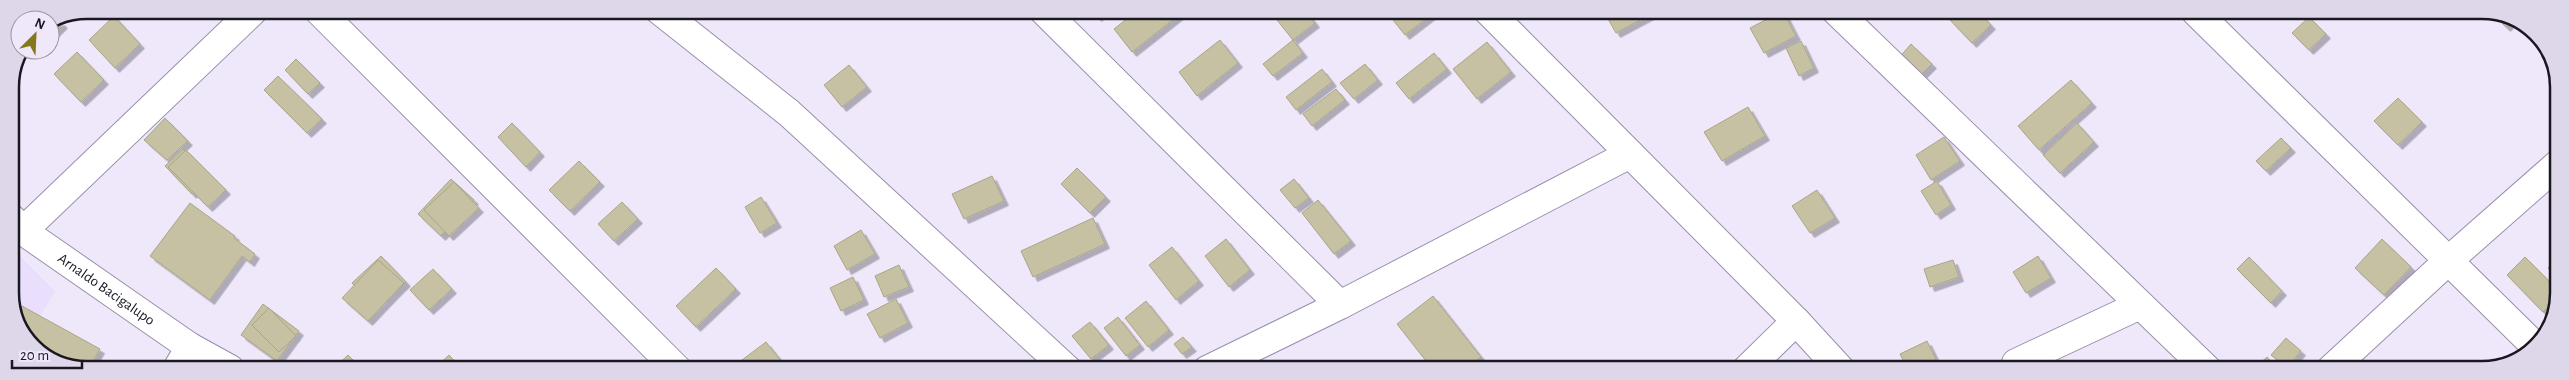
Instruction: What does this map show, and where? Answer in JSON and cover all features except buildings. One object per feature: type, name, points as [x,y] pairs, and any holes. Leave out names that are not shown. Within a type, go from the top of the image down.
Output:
[{"type":"street","points":[[19,223],[244,19]]},
{"type":"street","points":[[327,19],[669,361]]},
{"type":"street","points":[[670,19],[788,113],[1058,361]]},
{"type":"street","points":[[1052,19],[1340,305]]},
{"type":"street","points":[[1496,19],[1796,321],[1833,361]]},
{"type":"street","points":[[1844,19],[2199,361]]},
{"type":"street","points":[[2204,19],[2530,341]]},
{"type":"street","points":[[1225,361],[1340,305],[1630,154]]},
{"type":"street","points":[[2340,361],[2448,260],[2550,171]]},
{"type":"street","name":"Arnaldo Bacigalupo","points":[[19,227],[184,358],[197,361]]},
{"type":"street","points":[[2022,361],[2140,305]]},
{"type":"street","points":[[1755,361],[1796,321]]},
{"type":"shaded area","points":[[19,255],[55,291],[31,331],[24,319],[20,306]]}]
